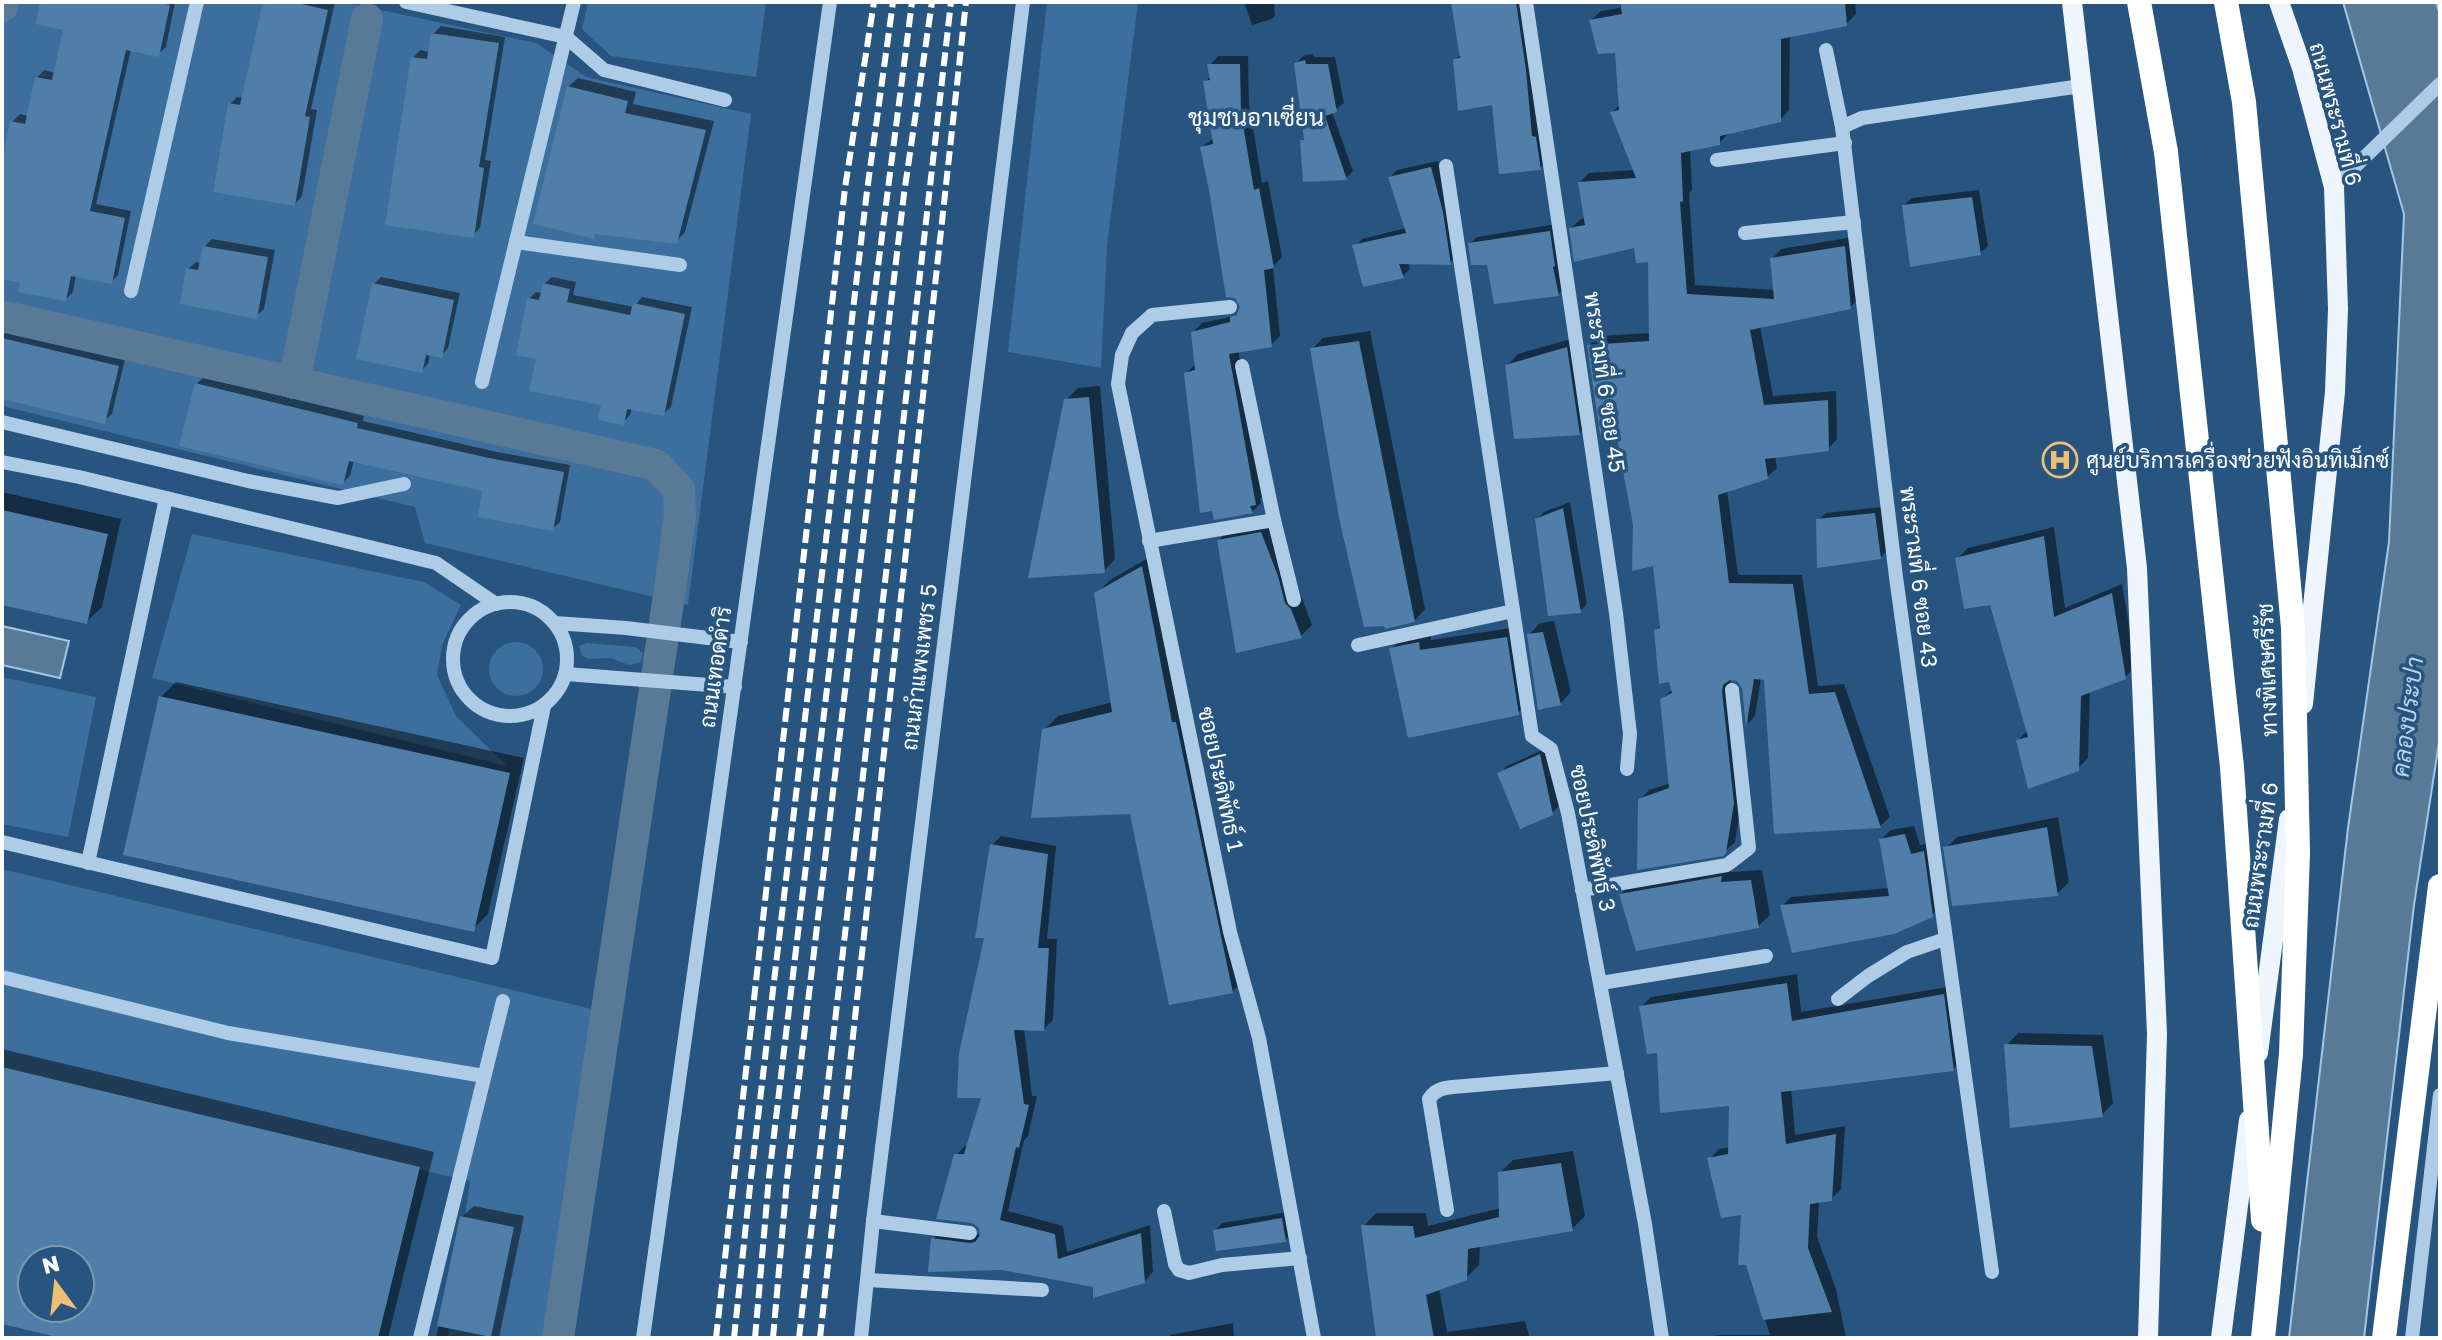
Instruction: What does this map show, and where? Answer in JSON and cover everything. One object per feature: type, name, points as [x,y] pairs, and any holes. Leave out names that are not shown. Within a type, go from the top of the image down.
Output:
[{"type":"highway","points":[[2139,2],[2166,152],[2232,767],[2268,1290]]},
{"type":"highway","name":"ทางพิเศษศรีรัช","points":[[2226,2],[2244,102],[2293,628],[2298,852],[2293,1008],[2263,1338]]},
{"type":"highway","points":[[2384,1338],[2440,886]]},
{"type":"main road","points":[[2072,2],[2137,568],[2157,1034],[2148,1338]]},
{"type":"main road","name":"ถนนพระรามที่ 6","points":[[2221,1338],[2297,764],[2335,392],[2338,309],[2334,187],[2302,68],[2279,2]]},
{"type":"street","points":[[131,291],[197,2]]},
{"type":"street","points":[[406,2],[566,37],[604,70],[725,100]]},
{"type":"street","points":[[482,382],[574,2]]},
{"type":"street","name":"ถนนเทอดดำริ","points":[[643,1338],[830,2]]},
{"type":"street","name":"ถนนกำแพงเพชร 5","points":[[861,1338],[1023,2]]},
{"type":"street","name":"พระรามที่ 6 ซอย 45","points":[[1526,2],[1616,613],[1630,734],[1627,769]]},
{"type":"street","name":"พระรามที่ 6 ซอย 43","points":[[1826,50],[1845,143],[1898,593],[1992,1272]]},
{"type":"street","points":[[2334,187],[2440,84]]},
{"type":"street","points":[[1842,127],[1862,118],[2081,86]]},
{"type":"street","points":[[1717,160],[1845,143]]},
{"type":"street","name":"ซอยประดิพัทธ์ 3","points":[[1446,166],[1532,736],[1551,749],[1568,813],[1645,1224],[1662,1338]]},
{"type":"street","points":[[1745,233],[1854,222]]},
{"type":"street","points":[[516,242],[680,265]]},
{"type":"street","name":"ซอยประดิพัทธ์ 1","points":[[1230,307],[1152,315],[1132,333],[1122,355],[1118,384],[1230,932],[1259,1038],[1314,1338]]},
{"type":"street","points":[[1242,366],[1294,600]]},
{"type":"street","points":[[2,422],[248,481],[338,498],[404,484]]},
{"type":"street","points":[[2,462],[436,563],[496,604]]},
{"type":"street","points":[[88,863],[166,498]]},
{"type":"street","points":[[1149,541],[1274,520]]},
{"type":"street","points":[[512,602],[543,612],[555,623],[564,638],[566,674],[557,692],[544,706],[528,714],[509,717],[491,714],[475,705],[462,692],[454,675],[452,657],[456,639],[466,623],[479,611],[496,604],[512,602]]},
{"type":"street","points":[[1358,645],[1513,611]]},
{"type":"street","points":[[555,623],[741,642]]},
{"type":"street","points":[[566,674],[735,687]]},
{"type":"street","points":[[1582,890],[1727,865],[1749,848],[1732,690]]},
{"type":"street","points":[[2,842],[492,958],[544,706]]},
{"type":"street","points":[[1838,999],[1907,952],[1945,939]]},
{"type":"street","points":[[1601,983],[1766,956]]},
{"type":"street","points":[[2,977],[228,1033],[484,1076]]},
{"type":"street","points":[[420,1338],[503,1001]]},
{"type":"street","points":[[1447,1210],[1429,1099],[1433,1093],[1441,1088],[1617,1073]]},
{"type":"street","points":[[2412,1338],[2439,1105]]},
{"type":"street","points":[[1164,1211],[1179,1270],[1189,1273],[1222,1265],[1300,1258]]},
{"type":"street","points":[[873,1221],[970,1233]]},
{"type":"street","points":[[868,1280],[1042,1290]]},
{"type":"shaded area","points":[[2,2],[343,2],[536,43],[586,77],[751,114],[688,605],[425,543],[415,507],[2,406]]},
{"type":"shaded area","points":[[588,2],[766,2],[756,77],[611,56],[582,29]]},
{"type":"shaded area","points":[[1047,2],[1138,2],[1107,245],[1101,368],[1008,352]]},
{"type":"shaded area","points":[[192,534],[424,582],[461,605],[442,645],[437,675],[456,716],[507,766],[152,678]]},
{"type":"shaded area","points":[[516,642],[535,650],[543,669],[535,688],[516,696],[497,688],[489,669],[497,650]]},
{"type":"shaded area","points":[[587,643],[635,647],[643,653],[641,662],[629,665],[611,658],[589,659],[582,656],[579,646]]},
{"type":"shaded area","points":[[2,677],[96,697],[68,837],[2,824]]},
{"type":"shaded area","points":[[2,869],[596,1010],[548,1338],[448,1338],[470,1181],[2,1077]]},
{"type":"water","name":"คลองประปา","points":[[2343,2],[2436,2],[2440,14],[2440,736],[2414,905],[2364,1338],[2289,1338],[2348,828],[2389,542],[2404,214]]},
{"type":"water","points":[[2,626],[69,641],[60,678],[2,665]]},
{"type":"building","points":[[40,2],[155,2],[170,5],[159,57],[126,50],[90,211],[125,218],[112,284],[71,276],[66,301],[18,292],[20,283],[2,279],[2,159],[10,121],[25,124],[35,77],[52,80],[63,30],[36,24]]},
{"type":"building","points":[[263,2],[293,2],[328,10],[305,116],[310,117],[295,206],[213,192],[228,103],[240,105]]},
{"type":"building","points":[[1451,2],[1516,2],[1532,136],[1536,137],[1541,170],[1499,174],[1492,105],[1458,111],[1453,59],[1460,58]]},
{"type":"building","points":[[1620,2],[1845,2],[1847,26],[1781,39],[1781,122],[1720,136],[1720,145],[1681,153],[1683,201],[1680,202],[1687,294],[1774,299],[1770,258],[1845,246],[1851,309],[1750,330],[1764,405],[1828,400],[1829,451],[1765,459],[1768,479],[1718,495],[1729,583],[1793,584],[1809,694],[1835,692],[1881,828],[1774,834],[1764,680],[1754,679],[1746,728],[1742,688],[1737,681],[1730,680],[1723,685],[1722,691],[1734,803],[1726,853],[1637,870],[1638,799],[1669,788],[1660,699],[1672,693],[1669,682],[1659,684],[1654,630],[1660,628],[1653,566],[1632,571],[1633,525],[1616,433],[1600,434],[1587,345],[1649,341],[1648,262],[1636,263],[1634,248],[1574,262],[1569,228],[1585,225],[1578,182],[1636,178],[1610,112],[1619,110],[1615,53],[1598,54],[1589,20],[1622,14]]},
{"type":"building","points":[[431,33],[499,43],[479,167],[484,168],[474,238],[385,225],[411,57],[427,59]]},
{"type":"building","points":[[1305,60],[1306,64],[1328,64],[1337,112],[1325,116],[1347,180],[1303,182],[1300,140],[1304,140],[1294,63]]},
{"type":"building","points":[[1207,64],[1240,64],[1241,113],[1254,190],[1259,188],[1274,268],[1264,270],[1272,347],[1229,354],[1256,505],[1250,506],[1253,513],[1214,520],[1212,511],[1200,513],[1184,373],[1195,370],[1191,332],[1230,322],[1230,317],[1236,315],[1240,307],[1235,298],[1226,297],[1200,147],[1213,144],[1203,81],[1210,80]]},
{"type":"building","points":[[567,86],[628,101],[625,113],[706,130],[677,244],[595,234],[594,239],[533,224]]},
{"type":"building","points":[[1431,167],[1443,212],[1451,265],[1399,264],[1404,278],[1363,287],[1352,245],[1406,233],[1388,177]]},
{"type":"building","points":[[1972,197],[1981,255],[1910,267],[1902,205]]},
{"type":"building","points":[[1550,231],[1559,296],[1494,304],[1487,265],[1471,265],[1468,243]]},
{"type":"building","points":[[203,246],[268,257],[257,319],[180,304],[186,268],[198,270]]},
{"type":"building","points":[[372,283],[454,300],[442,358],[426,355],[422,373],[356,359]]},
{"type":"building","points":[[543,283],[570,289],[567,302],[630,315],[633,303],[685,314],[664,416],[627,409],[624,425],[598,420],[601,405],[529,391],[536,359],[516,355],[527,298],[539,300]]},
{"type":"building","points":[[2,338],[119,366],[105,424],[2,399]]},
{"type":"building","points":[[1359,341],[1415,622],[1385,629],[1384,626],[1364,627],[1339,518],[1310,348]]},
{"type":"building","points":[[1567,347],[1580,435],[1514,439],[1505,365]]},
{"type":"building","points":[[195,383],[358,423],[357,428],[564,472],[553,531],[478,517],[482,491],[349,461],[343,485],[179,446]]},
{"type":"building","points":[[1089,397],[1105,573],[1028,578],[1064,399]]},
{"type":"building","points":[[1563,508],[1581,613],[1548,616],[1535,519]]},
{"type":"building","points":[[2,510],[108,534],[87,624],[2,605]]},
{"type":"building","points":[[1875,513],[1881,559],[1817,568],[1816,519]]},
{"type":"building","points":[[1261,532],[1285,603],[1291,609],[1302,638],[1236,653],[1217,540]]},
{"type":"building","points":[[2044,536],[2054,617],[2112,593],[2126,679],[2081,696],[2079,771],[2028,789],[2016,740],[2028,737],[1990,605],[1964,609],[1955,558]]},
{"type":"building","points":[[1142,566],[1172,722],[1176,722],[1233,993],[1169,1005],[1130,814],[1031,818],[1042,729],[1112,712],[1094,593]]},
{"type":"building","points":[[1543,632],[1561,705],[1538,710],[1527,634]]},
{"type":"building","points":[[1507,637],[1519,715],[1408,738],[1389,648],[1419,642],[1420,650]]},
{"type":"building","points":[[159,696],[510,773],[474,932],[123,855]]},
{"type":"building","points":[[1540,754],[1553,815],[1520,829],[1497,773]]},
{"type":"building","points":[[2047,827],[2058,896],[1952,906],[1943,847]]},
{"type":"building","points":[[1905,834],[1911,854],[1924,851],[1933,917],[1894,934],[1792,953],[1780,905],[1889,896],[1879,839]]},
{"type":"building","points":[[990,844],[1048,854],[1038,948],[1049,948],[1044,1031],[1014,1030],[1024,1104],[1029,1105],[1000,1220],[1055,1234],[1058,1259],[1141,1233],[1145,1283],[1093,1298],[1093,1287],[1002,1270],[928,1272],[931,1238],[970,1243],[980,1235],[979,1228],[972,1223],[936,1219],[954,1154],[964,1154],[981,1098],[957,1098],[959,1053],[984,938],[975,938]]},
{"type":"building","points":[[1722,876],[1721,882],[1751,880],[1759,928],[1636,951],[1619,894]]},
{"type":"building","points":[[1787,983],[1792,1021],[1944,994],[1954,1071],[1781,1092],[1786,1144],[1836,1134],[1832,1201],[1810,1204],[1808,1248],[1832,1312],[1763,1320],[1746,1265],[1738,1265],[1741,1215],[1721,1218],[1707,1158],[1728,1154],[1729,1106],[1660,1113],[1657,1053],[1647,1054],[1639,1006]]},
{"type":"building","points":[[2004,1044],[2092,1046],[2103,1117],[2010,1128]]},
{"type":"building","points":[[2,1067],[420,1167],[378,1338],[61,1338],[2,1324]]},
{"type":"building","points":[[1561,1163],[1573,1231],[1468,1249],[1467,1280],[1426,1295],[1434,1338],[1376,1338],[1361,1225],[1413,1226],[1415,1238],[1499,1217],[1498,1172]]},
{"type":"building","points":[[460,1216],[514,1227],[491,1337],[437,1326]]},
{"type":"building","points":[[1282,1218],[1286,1242],[1216,1251],[1213,1230]]},
{"type":"waterway","points":[[2,6],[3,2]]},
{"type":"waterway","points":[[294,383],[367,19]]},
{"type":"waterway","points":[[2,316],[656,465],[679,489],[680,515],[670,589],[558,1338]]},
{"type":"railway","points":[[716,1338],[845,188],[874,2]]},
{"type":"railway","points":[[734,1338],[867,191],[893,2]]},
{"type":"railway","points":[[755,1338],[769,1177],[865,368],[912,2]]},
{"type":"railway","points":[[773,1338],[787,1179],[904,194],[932,2]]},
{"type":"railway","points":[[799,1338],[951,2]]},
{"type":"railway","points":[[820,1338],[966,2]]},
{"type":"place","name":"ศูนย์บริการเครื่องช่วยฟังอินทิเม็กซ์","points":[[2060,460]]},
{"type":"district","name":"ชุมชนอาเซี่ยน","points":[[1256,118]]}]
